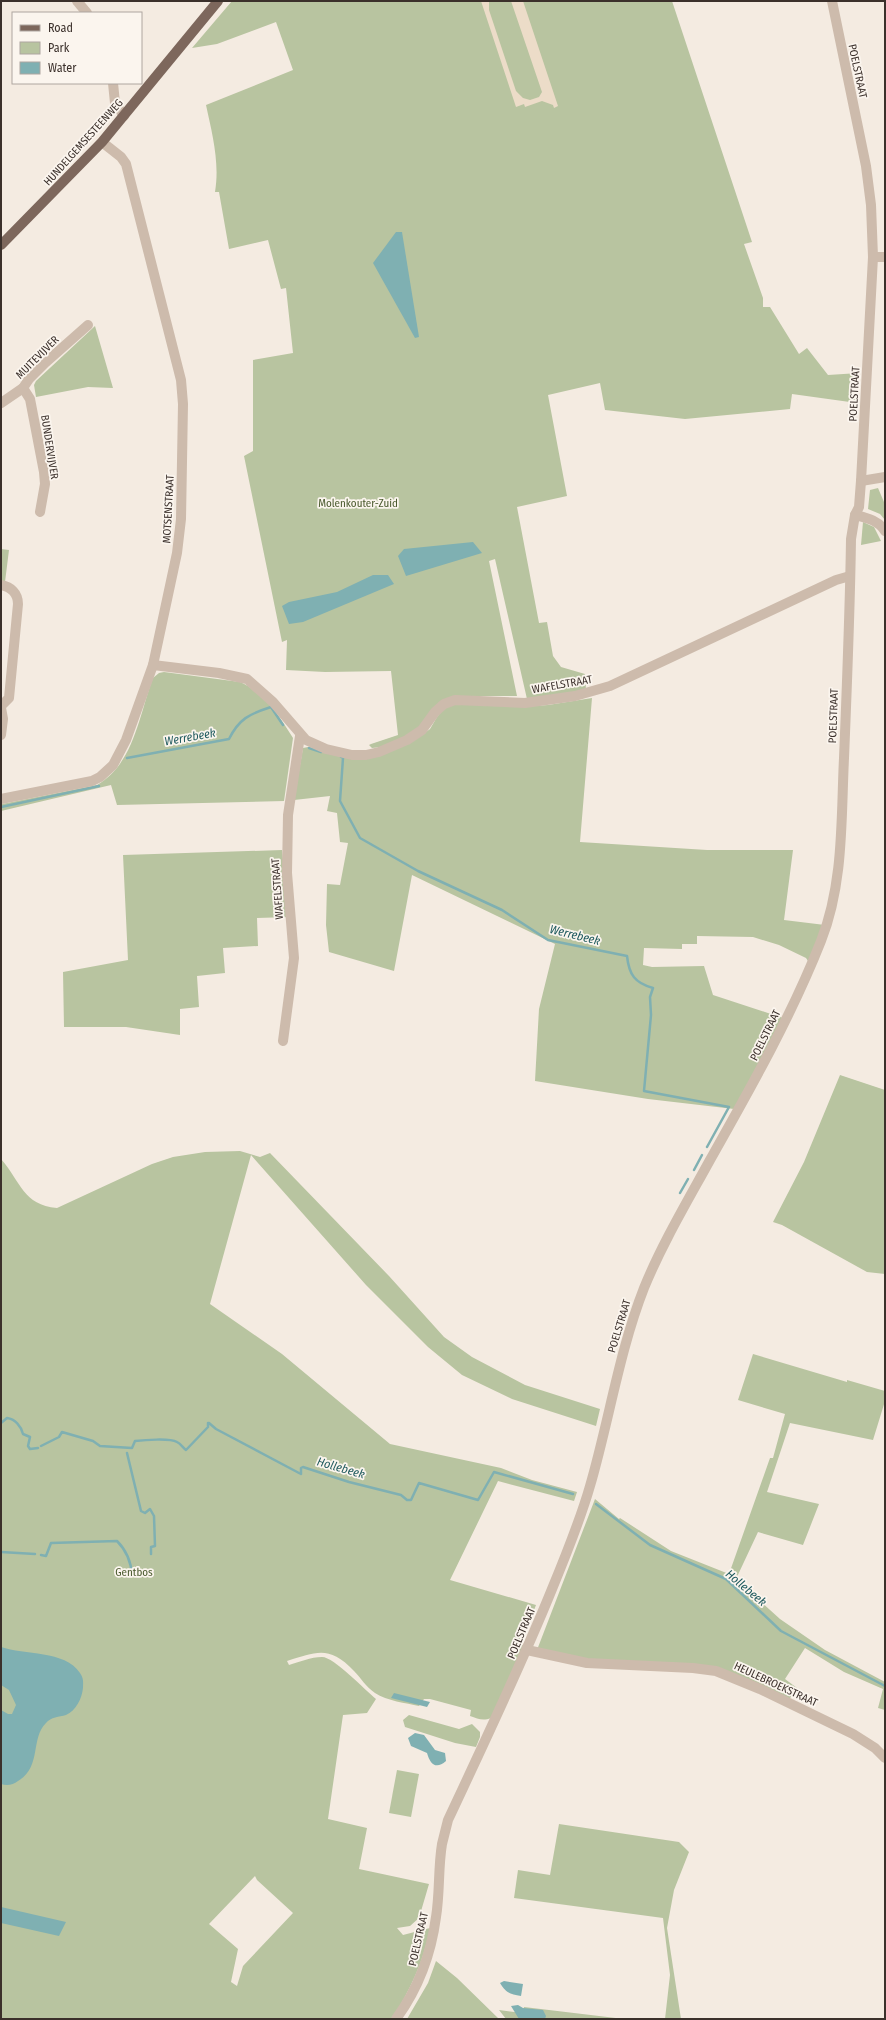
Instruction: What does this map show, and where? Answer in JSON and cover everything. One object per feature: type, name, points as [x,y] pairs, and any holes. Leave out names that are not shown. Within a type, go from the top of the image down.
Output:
[{"type":"main road","name":"HUNDELGEMSESTEENWEG","points":[[3,241],[102,142],[218,1]]},
{"type":"street","points":[[77,1],[86,12]]},
{"type":"street","name":"POELSTRAAT","points":[[396,2019],[407,2004],[421,1978],[430,1947],[436,1917],[442,1844],[448,1820],[527,1650],[567,1551],[590,1487],[634,1313],[645,1285],[673,1227],[762,1067],[822,939],[830,912],[839,864],[852,529],[855,515],[859,507],[861,481],[872,257],[872,205],[832,1]]},
{"type":"street","points":[[113,84],[116,103],[124,116]]},
{"type":"street","name":"MOTSENSTRAAT","points":[[1,799],[92,781],[107,772],[120,753],[153,665],[180,536],[182,388],[178,364],[126,164],[121,157],[102,142]]},
{"type":"street","points":[[872,257],[885,257]]},
{"type":"street","name":"MUITEVIJVER","points":[[1,404],[23,388],[29,379],[88,325]]},
{"type":"street","name":"BUNDERVIJVER","points":[[23,388],[30,399],[44,472],[45,484],[40,512]]},
{"type":"street","points":[[861,481],[885,477]]},
{"type":"street","points":[[855,515],[871,519],[881,525],[885,531]]},
{"type":"street","name":"WAFELSTRAAT","points":[[153,665],[219,673],[247,679],[273,702],[300,736],[312,744],[352,755],[366,755],[394,746],[413,736],[422,730],[435,712],[449,701],[525,702],[575,696],[610,686],[829,583],[850,576]]},
{"type":"street","points":[[1,585],[8,586],[15,593],[18,604],[9,698],[1,707],[3,719],[1,734]]},
{"type":"street","name":"WAFELSTRAAT","points":[[283,1041],[294,946],[287,873],[288,815],[300,736]]},
{"type":"street","name":"HEULEBROEKSTRAAT","points":[[527,1650],[587,1663],[693,1668],[716,1671],[760,1689],[853,1734],[875,1748],[885,1758]]},
{"type":"green space","name":"Molenkouter-Zuid","points":[[232,1],[672,1],[752,242],[744,244],[763,298],[763,307],[770,307],[799,354],[807,348],[828,375],[859,373],[857,403],[792,394],[790,409],[685,419],[605,410],[600,383],[548,395],[567,496],[517,507],[539,623],[547,622],[553,656],[561,667],[585,674],[586,690],[527,699],[495,559],[489,561],[517,696],[460,696],[412,734],[382,747],[372,748],[369,745],[398,735],[391,671],[325,672],[286,670],[287,640],[282,642],[244,456],[253,451],[253,360],[293,353],[286,288],[281,289],[268,240],[229,249],[219,192],[215,192],[217,170],[216,159],[206,105],[293,70],[276,22],[217,44],[192,48]]},
{"type":"green space","points":[[95,326],[113,388],[88,387],[36,397],[34,385],[36,381]]},
{"type":"green space","points":[[878,488],[884,502],[885,520],[880,514],[868,509],[870,490]]},
{"type":"green space","points":[[863,522],[874,527],[881,541],[861,545]]},
{"type":"green space","points":[[1,549],[9,550],[5,582],[1,582]]},
{"type":"green space","points":[[164,672],[240,682],[256,692],[270,706],[293,738],[284,801],[117,805],[111,785],[1,811],[2,804],[97,785],[109,776],[119,765],[134,738],[153,678],[159,673]]},
{"type":"green space","points":[[592,698],[580,842],[707,850],[793,850],[784,920],[825,925],[808,961],[806,958],[779,945],[753,937],[697,936],[697,944],[682,944],[682,949],[644,948],[643,965],[652,967],[704,966],[713,995],[783,1018],[734,1109],[648,1099],[535,1081],[539,1009],[555,944],[412,875],[394,971],[329,952],[326,925],[327,884],[340,885],[348,843],[340,842],[337,813],[327,811],[330,796],[294,800],[303,748],[308,747],[324,752],[354,757],[422,735],[430,729],[445,707],[458,703],[522,707],[548,705]]},
{"type":"green space","points":[[282,850],[289,917],[257,918],[258,946],[223,948],[225,973],[197,976],[199,1007],[180,1009],[180,1035],[126,1027],[64,1027],[63,972],[128,960],[123,855]]},
{"type":"green space","points":[[840,1075],[885,1090],[885,1274],[867,1272],[782,1225],[773,1222],[804,1162]]},
{"type":"green space","name":"Gentbos","points":[[240,1151],[260,1157],[270,1153],[389,1276],[444,1337],[472,1357],[525,1385],[600,1409],[596,1426],[512,1399],[462,1375],[428,1347],[366,1285],[251,1155],[210,1304],[282,1354],[390,1444],[501,1468],[532,1480],[577,1492],[574,1501],[498,1481],[450,1580],[536,1605],[521,1644],[524,1646],[491,1718],[476,1718],[470,1716],[471,1710],[430,1699],[424,1699],[419,1706],[385,1698],[372,1691],[345,1663],[330,1654],[315,1653],[287,1661],[289,1665],[314,1658],[327,1658],[334,1662],[376,1699],[367,1713],[343,1715],[328,1819],[367,1828],[359,1869],[429,1884],[419,1918],[410,1926],[397,1928],[403,1935],[430,1928],[416,1975],[392,2019],[1,2019],[1,1159],[30,1197],[46,1206],[57,1208],[152,1164],[173,1157],[205,1152]],"holes":[[[255,1876],[257,1880],[293,1913],[243,1966],[237,1986],[231,1982],[238,1949],[209,1924]]]},
{"type":"green space","points":[[753,1354],[847,1382],[847,1380],[885,1391],[885,1401],[873,1440],[790,1423],[767,1492],[819,1504],[803,1545],[758,1532],[736,1579],[780,1619],[825,1650],[885,1682],[885,1710],[878,1708],[883,1689],[844,1672],[805,1648],[785,1679],[797,1688],[788,1701],[731,1674],[610,1663],[537,1650],[595,1499],[619,1519],[620,1518],[671,1551],[729,1574],[770,1458],[773,1458],[785,1414],[738,1400]]},
{"type":"green space","points":[[409,1715],[459,1729],[472,1724],[480,1732],[480,1737],[476,1747],[455,1743],[405,1727],[403,1720]]},
{"type":"green space","points":[[397,1770],[419,1774],[411,1817],[389,1813]]},
{"type":"green space","points":[[559,1824],[679,1842],[689,1852],[674,1890],[667,1928],[681,2019],[665,2019],[670,1975],[663,1918],[514,1898],[518,1870],[550,1875]]},
{"type":"green space","points":[[436,1961],[457,1978],[499,2019],[407,2019],[428,1983]]},
{"type":"green space","points":[[524,2007],[624,2019],[506,2019],[499,2010],[523,2013]]},
{"type":"shaded area","points":[[481,1],[489,1],[489,10],[516,91],[523,98],[530,100],[539,97],[542,92],[511,1],[523,1],[558,106],[554,108],[553,105],[542,101],[525,107],[524,104],[516,107]]},
{"type":"water","points":[[396,232],[402,232],[419,337],[415,338],[373,263]]},
{"type":"water","points":[[473,542],[482,553],[406,576],[398,556],[404,549]]},
{"type":"water","points":[[373,575],[388,575],[394,584],[303,622],[289,624],[282,606],[289,602],[337,592]]},
{"type":"water","points":[[1,1647],[44,1654],[65,1660],[80,1673],[83,1682],[81,1696],[76,1707],[70,1713],[53,1718],[46,1723],[38,1737],[30,1768],[18,1781],[8,1785],[1,1784],[1,1710],[8,1714],[12,1714],[16,1705],[9,1690],[1,1685]]},
{"type":"water","points":[[394,1693],[430,1702],[427,1707],[391,1698]]},
{"type":"water","points":[[415,1733],[424,1735],[435,1750],[445,1753],[446,1761],[442,1764],[436,1765],[432,1763],[427,1753],[411,1746],[408,1738]]},
{"type":"water","points":[[1,1907],[66,1922],[59,1936],[1,1923]]},
{"type":"water","points":[[504,1981],[523,1984],[521,1996],[511,1994],[506,1991],[500,1983]]},
{"type":"water","points":[[518,2005],[523,2008],[543,2010],[546,2016],[545,2019],[519,2019],[511,2006]]},
{"type":"waterway","name":"Werrebeek","points":[[127,758],[229,739],[241,722],[246,718],[271,707],[283,725]]},
{"type":"waterway","name":"Werrebeek","points":[[309,748],[321,752]]},
{"type":"waterway","name":"Werrebeek","points":[[341,757],[343,758],[340,801],[360,838],[418,871],[502,910],[548,940],[627,956],[629,968],[637,981],[653,988],[650,997],[651,1015],[644,1091],[729,1107],[707,1147]]},
{"type":"waterway","name":"Werrebeek","points":[[1,807],[99,786]]},
{"type":"waterway","name":"Werrebeek","points":[[694,1170],[702,1155]]},
{"type":"waterway","name":"Werrebeek","points":[[680,1193],[688,1179]]},
{"type":"waterway","name":"Hollebeek","points":[[1,1423],[7,1418],[15,1421],[21,1428],[23,1434],[30,1437],[28,1446],[30,1449],[38,1448]]},
{"type":"waterway","name":"Hollebeek","points":[[41,1446],[59,1437],[62,1432],[93,1441],[100,1446],[132,1448],[135,1441],[163,1440],[177,1442],[186,1450],[208,1427],[209,1423],[216,1429],[301,1474],[301,1468],[303,1467],[349,1482],[401,1495],[407,1500],[411,1500],[419,1483],[478,1500],[494,1472],[573,1494]]},
{"type":"waterway","points":[[127,1453],[141,1511],[145,1513],[150,1509],[154,1516],[155,1546],[151,1547],[151,1554]]},
{"type":"waterway","name":"Hollebeek","points":[[596,1504],[650,1545],[726,1579],[781,1631],[885,1686]]},
{"type":"waterway","points":[[41,1555],[46,1556],[51,1543],[117,1541],[128,1556],[132,1575]]},
{"type":"waterway","points":[[1,1552],[35,1554]]}]
